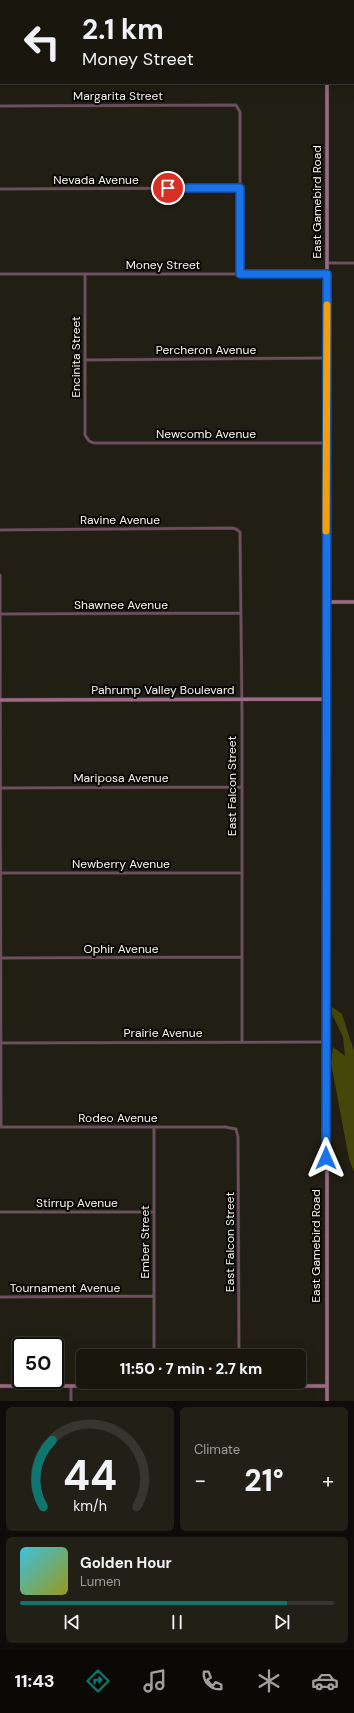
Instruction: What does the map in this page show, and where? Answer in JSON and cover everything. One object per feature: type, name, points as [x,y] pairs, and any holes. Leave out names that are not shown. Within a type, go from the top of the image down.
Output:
[{"type":"main road","name":"East Gamebird Road","points":[[327,84],[327,1401]]},
{"type":"main road","points":[[326,602],[354,602]]},
{"type":"main road","name":"Pahrump Valley Boulevard","points":[[0,700],[326,700]]},
{"type":"main road","points":[[0,1386],[76,1386]]},
{"type":"main road","points":[[306,1386],[327,1386]]},
{"type":"street","name":"Margarita Street","points":[[0,106],[236,105],[240,112],[240,188]]},
{"type":"street","points":[[240,188],[240,274]]},
{"type":"street","name":"Nevada Avenue","points":[[0,189],[240,188]]},
{"type":"street","points":[[327,263],[354,263]]},
{"type":"street","name":"Money Street","points":[[0,274],[327,274]]},
{"type":"street","name":"Encinita Street","points":[[85,274],[85,435],[87,440]]},
{"type":"street","name":"Percheron Avenue","points":[[85,360],[327,358]]},
{"type":"street","name":"Newcomb Avenue","points":[[87,440],[94,443],[326,443]]},
{"type":"street","name":"Ravine Avenue","points":[[0,530],[232,528],[239,531]]},
{"type":"street","name":"East Falcon Street","points":[[239,531],[241,536],[242,1042]]},
{"type":"street","points":[[0,576],[1,1127]]},
{"type":"street","name":"Shawnee Avenue","points":[[0,614],[241,613]]},
{"type":"street","name":"Mariposa Avenue","points":[[0,788],[241,787]]},
{"type":"street","name":"Newberry Avenue","points":[[1,873],[241,873]]},
{"type":"street","name":"Ophir Avenue","points":[[1,958],[242,957]]},
{"type":"street","name":"Prairie Avenue","points":[[0,1042],[326,1042]]},
{"type":"street","name":"Rodeo Avenue","points":[[1,1127],[225,1127],[236,1130]]},
{"type":"street","name":"Ember Street","points":[[154,1127],[154,1349]]},
{"type":"street","name":"East Falcon Street","points":[[236,1130],[238,1137],[239,1349]]},
{"type":"street","name":"Stirrup Avenue","points":[[0,1212],[154,1212]]},
{"type":"street","name":"Tournament Avenue","points":[[0,1297],[154,1296]]},
{"type":"street","points":[[71,1386],[71,1401]]},
{"type":"shaded area","points":[[332,1007],[342,1014],[354,1051],[354,1172],[349,1159],[331,1063],[333,1047],[345,1056],[343,1037],[332,1014]]},
{"type":"slow traffic","points":[[326,531],[327,305]]},
{"type":"route","points":[[168,188],[240,188],[240,274],[327,274],[326,1158]]}]
